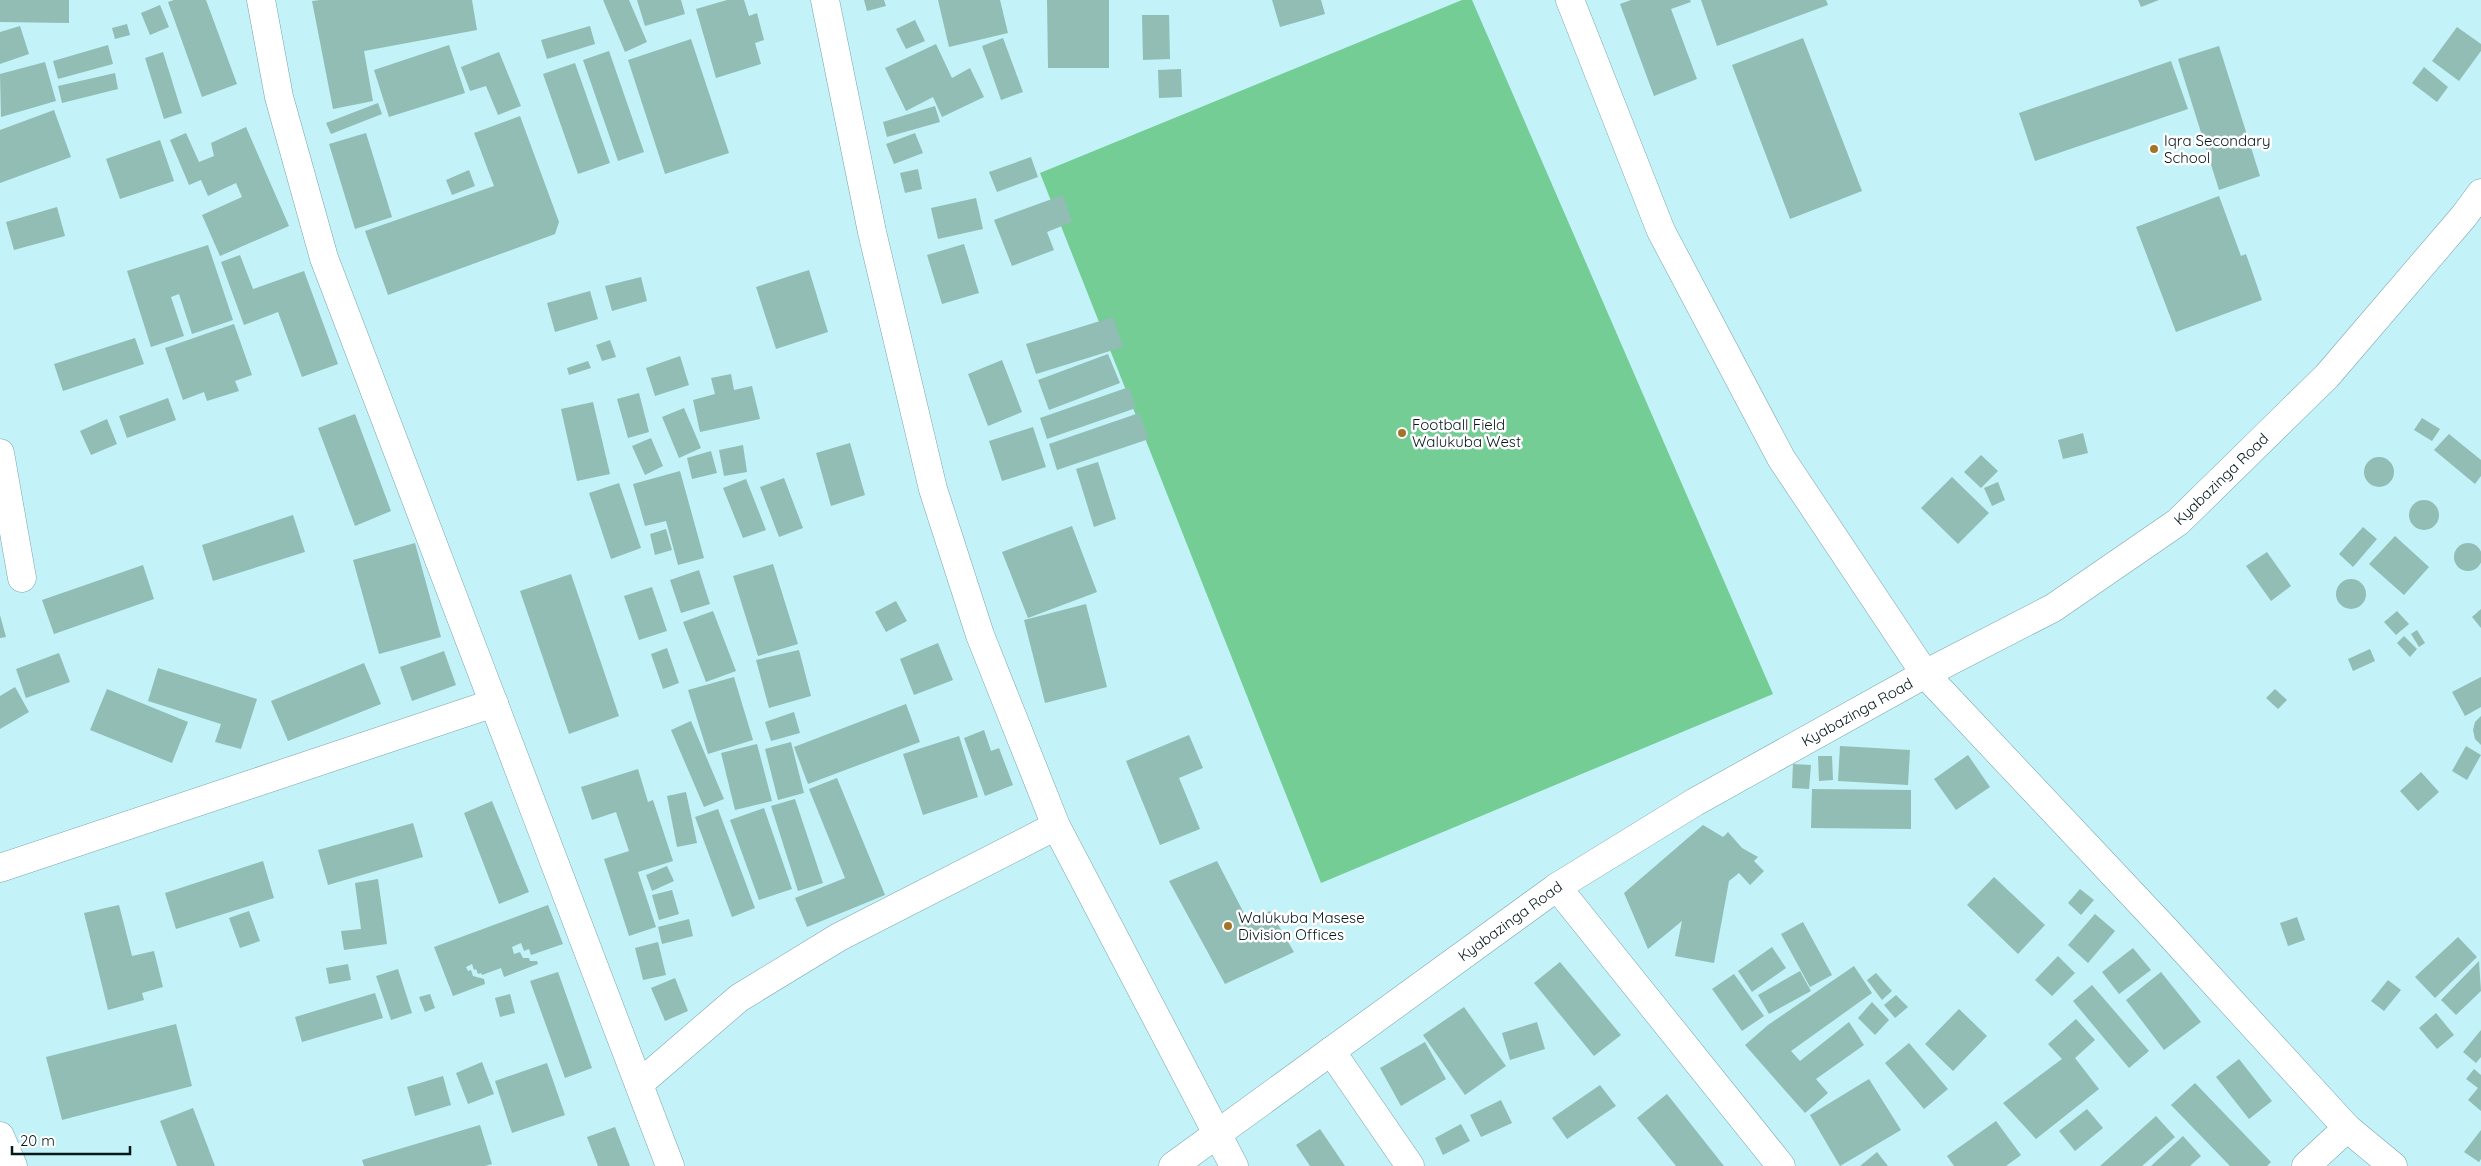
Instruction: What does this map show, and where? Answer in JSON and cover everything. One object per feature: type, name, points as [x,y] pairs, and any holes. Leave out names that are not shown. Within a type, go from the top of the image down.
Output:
[{"type":"street","points":[[261,0],[279,97],[324,258],[670,1166]]},
{"type":"street","points":[[825,0],[872,232],[933,489],[980,635],[1056,826],[1234,1166]]},
{"type":"street","points":[[1570,0],[1661,231],[1781,458],[1925,674],[2165,929],[2347,1128],[2393,1166]]},
{"type":"street","name":"Kyabazinga Road","points":[[1173,1166],[1557,887],[1695,802],[1925,674],[2053,608],[2178,522],[2327,376],[2464,216],[2481,193]]},
{"type":"street","points":[[0,453],[22,578]]},
{"type":"street","points":[[0,868],[494,702]]},
{"type":"street","points":[[639,1084],[739,998],[839,937],[1056,826]]},
{"type":"street","points":[[1557,887],[1781,1166]]},
{"type":"street","points":[[1331,1052],[1410,1166]]},
{"type":"street","points":[[2306,1166],[2347,1128]]},
{"type":"street","points":[[0,1136],[13,1166]]},
{"type":"green space","name":"Football Field Walukuba West","points":[[1462,0],[1472,0],[1773,694],[1321,883],[1040,173]]},
{"type":"building","points":[[0,0],[69,0],[69,23],[0,22]]},
{"type":"building","points":[[174,0],[206,0],[237,84],[202,97],[168,2]]},
{"type":"building","points":[[472,0],[477,30],[364,51],[373,101],[333,109],[312,1]]},
{"type":"building","points":[[603,0],[629,0],[647,42],[625,52]]},
{"type":"building","points":[[637,0],[681,0],[685,14],[645,26]]},
{"type":"building","points":[[727,0],[744,0],[749,16],[757,13],[764,40],[755,43],[761,64],[716,78],[696,9]]},
{"type":"building","points":[[864,0],[884,0],[886,6],[867,11]]},
{"type":"building","points":[[938,0],[1000,0],[1008,33],[949,47]]},
{"type":"building","points":[[1047,0],[1109,0],[1109,68],[1048,68]]},
{"type":"building","points":[[1272,0],[1321,0],[1325,14],[1280,27]]},
{"type":"building","points":[[1631,0],[1690,0],[1691,2],[1671,9],[1697,79],[1654,96],[1620,4]]},
{"type":"building","points":[[1701,0],[1826,0],[1828,5],[1717,46]]},
{"type":"building","points":[[2138,0],[2159,0],[2141,7]]},
{"type":"building","points":[[160,5],[169,27],[150,35],[141,13]]},
{"type":"building","points":[[1142,15],[1169,15],[1170,59],[1143,60]]},
{"type":"building","points":[[915,20],[925,41],[906,49],[896,29]]},
{"type":"building","points":[[127,24],[130,35],[115,39],[112,28]]},
{"type":"building","points":[[20,26],[29,54],[0,64],[0,32]]},
{"type":"building","points":[[590,26],[595,44],[547,59],[541,40]]},
{"type":"building","points":[[2457,27],[2481,44],[2481,51],[2459,81],[2432,61]]},
{"type":"building","points":[[1003,38],[1023,92],[1001,100],[982,46]]},
{"type":"building","points":[[1803,38],[1862,191],[1790,219],[1732,65]]},
{"type":"building","points":[[691,39],[729,153],[665,174],[628,60]]},
{"type":"building","points":[[936,44],[952,78],[970,68],[984,97],[942,117],[933,97],[906,111],[885,68]]},
{"type":"building","points":[[108,45],[113,64],[58,79],[53,61]]},
{"type":"building","points":[[449,45],[465,93],[389,117],[374,70]]},
{"type":"building","points":[[2219,46],[2260,176],[2219,190],[2178,59]]},
{"type":"building","points":[[609,51],[644,152],[618,161],[583,60]]},
{"type":"building","points":[[163,52],[182,113],[164,119],[145,58]]},
{"type":"building","points":[[499,52],[521,106],[498,115],[486,86],[470,91],[461,67]]},
{"type":"building","points":[[2171,61],[2188,109],[2035,161],[2019,113]]},
{"type":"building","points":[[45,62],[56,101],[1,117],[0,74]]},
{"type":"building","points":[[575,63],[610,163],[578,174],[543,74]]},
{"type":"building","points":[[2424,67],[2448,87],[2437,102],[2412,83]]},
{"type":"building","points":[[1181,69],[1182,97],[1159,98],[1158,70]]},
{"type":"building","points":[[115,73],[118,89],[62,103],[58,86]]},
{"type":"building","points":[[378,103],[382,114],[331,134],[326,123]]},
{"type":"building","points":[[935,106],[940,122],[887,137],[883,122]]},
{"type":"building","points":[[54,110],[71,157],[0,183],[0,130]]},
{"type":"building","points":[[520,116],[559,222],[555,234],[388,295],[365,231],[494,186],[474,133]]},
{"type":"building","points":[[246,127],[289,226],[220,256],[202,215],[242,197],[236,183],[208,196],[201,180],[189,185],[170,140],[186,133],[199,162],[214,156],[211,143]]},
{"type":"building","points":[[366,133],[392,217],[355,229],[329,144]]},
{"type":"building","points":[[915,133],[923,153],[894,164],[886,144]]},
{"type":"building","points":[[160,140],[174,181],[120,199],[106,159]]},
{"type":"building","points":[[1031,157],[1038,177],[997,192],[989,172]]},
{"type":"building","points":[[918,169],[922,189],[905,193],[900,173]]},
{"type":"building","points":[[469,170],[475,186],[452,195],[446,180]]},
{"type":"building","points":[[1063,195],[1072,222],[1047,232],[1054,250],[1012,266],[994,220]]},
{"type":"building","points":[[2219,196],[2241,256],[2246,254],[2262,300],[2176,332],[2136,227]]},
{"type":"building","points":[[976,198],[983,229],[938,239],[931,208]]},
{"type":"building","points":[[57,207],[65,236],[14,250],[6,222]]},
{"type":"building","points":[[964,244],[979,293],[942,304],[927,255]]},
{"type":"building","points":[[208,245],[233,320],[192,334],[179,294],[171,297],[184,336],[151,347],[127,271]]},
{"type":"building","points":[[240,255],[253,289],[304,271],[338,364],[302,377],[278,312],[244,325],[221,262]]},
{"type":"building","points":[[809,270],[828,332],[776,349],[756,287]]},
{"type":"building","points":[[641,277],[647,301],[612,311],[605,286]]},
{"type":"building","points":[[590,291],[598,319],[555,332],[547,303]]},
{"type":"building","points":[[1113,317],[1123,347],[1036,374],[1026,344]]},
{"type":"building","points":[[234,324],[252,375],[235,381],[239,391],[207,401],[204,392],[183,400],[165,348]]},
{"type":"building","points":[[135,338],[144,364],[63,391],[54,364]]},
{"type":"building","points":[[610,340],[616,357],[602,361],[596,345]]},
{"type":"building","points":[[1108,354],[1120,383],[1049,410],[1038,380]]},
{"type":"building","points":[[680,356],[689,385],[655,396],[646,368]]},
{"type":"building","points":[[1002,360],[1022,412],[988,426],[968,374]]},
{"type":"building","points":[[588,361],[591,368],[569,375],[567,368]]},
{"type":"building","points":[[731,374],[734,390],[752,386],[760,419],[700,432],[693,400],[715,394],[711,378]]},
{"type":"building","points":[[1129,387],[1136,408],[1047,439],[1040,418]]},
{"type":"building","points":[[639,393],[649,432],[628,438],[617,399]]},
{"type":"building","points":[[168,398],[176,420],[127,438],[119,416]]},
{"type":"building","points":[[593,402],[610,474],[577,481],[561,409]]},
{"type":"building","points":[[684,408],[701,448],[679,458],[662,417]]},
{"type":"building","points":[[1139,413],[1149,439],[1057,470],[1049,444]]},
{"type":"building","points":[[355,414],[391,511],[355,526],[318,428]]},
{"type":"building","points":[[2422,418],[2440,429],[2432,441],[2414,430]]},
{"type":"building","points":[[107,419],[117,444],[91,455],[80,431]]},
{"type":"building","points":[[1033,427],[1046,467],[1002,481],[989,441]]},
{"type":"building","points":[[2083,433],[2088,453],[2063,459],[2058,440]]},
{"type":"building","points":[[2449,434],[2481,460],[2481,476],[2475,484],[2434,450]]},
{"type":"building","points":[[651,438],[663,466],[645,475],[632,446]]},
{"type":"building","points":[[850,443],[865,495],[831,506],[816,453]]},
{"type":"building","points":[[743,445],[747,472],[724,476],[719,450]]},
{"type":"building","points":[[711,451],[717,473],[692,479],[687,458]]},
{"type":"building","points":[[1981,455],[1998,471],[1981,488],[1964,472]]},
{"type":"building","points":[[2379,457],[2390,461],[2394,472],[2390,483],[2379,487],[2368,483],[2364,472],[2368,461]]},
{"type":"building","points":[[1098,462],[1116,519],[1094,527],[1076,469]]},
{"type":"building","points":[[680,471],[704,558],[678,565],[666,521],[645,526],[633,484]]},
{"type":"building","points":[[1952,477],[1989,513],[1958,544],[1921,508]]},
{"type":"building","points":[[784,478],[803,528],[779,537],[760,487]]},
{"type":"building","points":[[746,479],[766,530],[743,538],[723,488]]},
{"type":"building","points":[[1998,482],[2005,500],[1992,506],[1984,488]]},
{"type":"building","points":[[619,483],[641,548],[611,559],[589,493]]},
{"type":"building","points":[[2424,500],[2430,501],[2438,509],[2438,521],[2430,529],[2424,530],[2418,529],[2410,521],[2409,515],[2410,509],[2418,501]]},
{"type":"building","points":[[293,515],[305,552],[213,581],[202,545]]},
{"type":"building","points":[[1072,526],[1097,592],[1028,618],[1002,552]]},
{"type":"building","points":[[2363,527],[2377,539],[2353,567],[2339,554]]},
{"type":"building","points":[[666,529],[672,550],[655,555],[650,534]]},
{"type":"building","points":[[2395,536],[2429,567],[2404,595],[2369,564]]},
{"type":"building","points":[[415,543],[441,637],[379,654],[353,560]]},
{"type":"building","points":[[2468,543],[2478,547],[2482,557],[2478,567],[2468,571],[2458,567],[2454,557],[2458,547]]},
{"type":"building","points":[[2267,552],[2291,586],[2271,601],[2246,566]]},
{"type":"building","points":[[773,564],[798,644],[758,656],[733,576]]},
{"type":"building","points":[[143,565],[154,599],[54,634],[42,600]]},
{"type":"building","points":[[699,570],[710,604],[681,613],[670,580]]},
{"type":"building","points":[[571,574],[619,716],[569,734],[520,591]]},
{"type":"building","points":[[2351,579],[2362,583],[2366,594],[2362,605],[2351,609],[2340,605],[2336,594],[2340,583]]},
{"type":"building","points":[[652,587],[667,631],[639,640],[624,596]]},
{"type":"building","points":[[896,601],[907,621],[886,632],[875,612]]},
{"type":"building","points":[[1086,604],[1107,687],[1045,703],[1024,620]]},
{"type":"building","points":[[2481,609],[2481,628],[2472,617]]},
{"type":"building","points":[[713,611],[736,671],[706,682],[683,622]]},
{"type":"building","points":[[2397,611],[2409,624],[2396,635],[2384,622]]},
{"type":"building","points":[[0,615],[6,637],[0,638]]},
{"type":"building","points":[[2417,630],[2425,643],[2419,647],[2411,634]]},
{"type":"building","points":[[2404,636],[2417,649],[2410,657],[2397,643]]},
{"type":"building","points":[[938,643],[953,680],[914,695],[900,659]]},
{"type":"building","points":[[667,648],[679,683],[663,689],[651,654]]},
{"type":"building","points":[[2370,649],[2375,661],[2353,671],[2348,659]]},
{"type":"building","points":[[799,650],[811,696],[769,708],[756,660]]},
{"type":"building","points":[[444,651],[456,685],[412,701],[400,667]]},
{"type":"building","points":[[59,653],[70,682],[26,698],[16,669]]},
{"type":"building","points":[[364,663],[381,704],[288,741],[271,701]]},
{"type":"building","points":[[158,668],[257,699],[241,749],[215,742],[221,724],[148,701]]},
{"type":"building","points":[[734,677],[753,740],[708,754],[688,690]]},
{"type":"building","points":[[2481,677],[2481,707],[2465,716],[2452,692]]},
{"type":"building","points":[[15,687],[29,712],[0,729],[0,696]]},
{"type":"building","points":[[107,689],[188,722],[172,763],[90,730]]},
{"type":"building","points":[[2275,689],[2287,700],[2278,709],[2266,698]]},
{"type":"building","points":[[906,704],[920,742],[808,784],[794,747]]},
{"type":"building","points":[[794,712],[800,733],[771,741],[765,722]]},
{"type":"building","points":[[2481,716],[2481,745],[2475,739],[2473,730],[2475,722]]},
{"type":"building","points":[[691,721],[724,799],[704,807],[671,730]]},
{"type":"building","points":[[984,730],[991,751],[999,748],[1013,785],[985,796],[964,738]]},
{"type":"building","points":[[1189,735],[1203,768],[1179,778],[1200,829],[1160,845],[1126,761]]},
{"type":"building","points":[[959,736],[978,797],[923,815],[903,754]]},
{"type":"building","points":[[791,742],[804,793],[778,800],[765,749]]},
{"type":"building","points":[[757,744],[772,801],[735,810],[721,753]]},
{"type":"building","points":[[1840,746],[1910,750],[1908,785],[1838,781]]},
{"type":"building","points":[[2466,746],[2481,755],[2467,780],[2452,771]]},
{"type":"building","points":[[1968,755],[1990,787],[1956,810],[1934,779]]},
{"type":"building","points":[[1818,756],[1832,756],[1833,780],[1819,781]]},
{"type":"building","points":[[1793,764],[1811,765],[1809,789],[1792,788]]},
{"type":"building","points":[[638,769],[648,802],[653,800],[673,861],[638,872],[656,927],[629,936],[604,859],[629,851],[616,812],[592,820],[581,787]]},
{"type":"building","points":[[2421,772],[2439,792],[2418,811],[2400,791]]},
{"type":"building","points":[[837,778],[885,895],[807,927],[795,898],[845,878],[809,789]]},
{"type":"building","points":[[1812,789],[1911,790],[1911,829],[1811,828]]},
{"type":"building","points":[[686,792],[697,843],[677,847],[667,796]]},
{"type":"building","points":[[795,799],[823,883],[798,891],[771,806]]},
{"type":"building","points":[[492,801],[529,892],[499,904],[464,813]]},
{"type":"building","points":[[764,808],[792,889],[759,900],[730,820]]},
{"type":"building","points":[[718,809],[755,908],[732,917],[695,817]]},
{"type":"building","points":[[413,823],[423,857],[328,885],[318,850]]},
{"type":"building","points":[[1703,825],[1723,837],[1728,832],[1742,848],[1758,857],[1754,861],[1764,871],[1750,885],[1739,873],[1729,881],[1714,963],[1675,956],[1682,921],[1648,949],[1624,893]]},
{"type":"building","points":[[263,861],[274,898],[176,929],[165,893]]},
{"type":"building","points":[[1217,861],[1248,921],[1270,911],[1294,952],[1225,984],[1169,881]]},
{"type":"building","points":[[667,866],[674,881],[652,891],[646,875]]},
{"type":"building","points":[[1994,877],[2045,925],[2018,954],[1967,905]]},
{"type":"building","points":[[378,879],[387,944],[344,950],[341,931],[361,929],[355,883]]},
{"type":"building","points":[[2080,889],[2094,900],[2081,915],[2068,903]]},
{"type":"building","points":[[672,890],[679,914],[659,920],[652,895]]},
{"type":"building","points":[[119,905],[132,956],[154,951],[163,987],[142,993],[144,1000],[108,1010],[84,913]]},
{"type":"building","points":[[548,905],[563,944],[531,955],[529,949],[524,951],[521,943],[512,947],[514,954],[520,952],[523,958],[537,961],[538,964],[504,977],[501,968],[482,975],[481,973],[478,974],[476,969],[474,970],[472,964],[466,967],[468,971],[471,970],[473,976],[484,979],[485,984],[453,996],[434,947]]},
{"type":"building","points":[[249,911],[260,941],[240,948],[229,918]]},
{"type":"building","points":[[2095,914],[2115,931],[2088,963],[2068,945]]},
{"type":"building","points":[[2297,917],[2305,940],[2288,946],[2280,923]]},
{"type":"building","points":[[689,919],[693,936],[662,944],[658,927]]},
{"type":"building","points":[[1803,922],[1832,975],[1810,987],[1781,934]]},
{"type":"building","points":[[2458,937],[2477,957],[2435,998],[2415,977]]},
{"type":"building","points":[[658,942],[666,975],[643,980],[635,948]]},
{"type":"building","points":[[1772,947],[1786,968],[1752,992],[1738,971]]},
{"type":"building","points":[[2133,948],[2151,970],[2119,994],[2102,972]]},
{"type":"building","points":[[2058,956],[2075,973],[2052,996],[2035,980]]},
{"type":"building","points":[[2479,961],[2481,991],[2456,1015],[2441,1000]]},
{"type":"building","points":[[1560,962],[1621,1035],[1594,1056],[1534,983]]},
{"type":"building","points":[[348,964],[351,980],[329,984],[326,968]]},
{"type":"building","points":[[1854,966],[1872,993],[1791,1051],[1800,1061],[1849,1022],[1864,1045],[1816,1079],[1828,1093],[1805,1113],[1745,1045],[1768,1025]]},
{"type":"building","points":[[398,969],[412,1013],[391,1020],[376,976]]},
{"type":"building","points":[[1800,971],[1811,991],[1769,1014],[1758,995]]},
{"type":"building","points":[[558,972],[592,1068],[565,1078],[530,981]]},
{"type":"building","points":[[2161,972],[2201,1022],[2164,1050],[2126,1000]]},
{"type":"building","points":[[1876,973],[1892,991],[1882,1000],[1867,980]]},
{"type":"building","points":[[1734,974],[1764,1016],[1742,1031],[1712,989]]},
{"type":"building","points":[[675,978],[688,1011],[665,1021],[651,988]]},
{"type":"building","points":[[2388,980],[2401,990],[2384,1011],[2371,1001]]},
{"type":"building","points":[[2092,985],[2149,1051],[2129,1068],[2073,1001]]},
{"type":"building","points":[[375,993],[383,1018],[302,1042],[295,1017]]},
{"type":"building","points":[[430,994],[435,1008],[425,1012],[419,997]]},
{"type":"building","points":[[510,994],[515,1013],[500,1017],[495,998]]},
{"type":"building","points":[[1896,995],[1908,1007],[1895,1018],[1884,1005]]},
{"type":"building","points":[[1872,1002],[1889,1020],[1875,1035],[1858,1018]]},
{"type":"building","points":[[1464,1007],[1506,1066],[1465,1095],[1423,1035]]},
{"type":"building","points":[[1959,1009],[1987,1036],[1953,1071],[1925,1044]]},
{"type":"building","points":[[2436,1013],[2454,1035],[2437,1049],[2419,1028]]},
{"type":"building","points":[[2076,1019],[2095,1040],[2075,1058],[2099,1089],[2036,1139],[2003,1103],[2062,1059],[2048,1044]]},
{"type":"building","points":[[1537,1022],[1545,1049],[1510,1060],[1502,1033]]},
{"type":"building","points":[[176,1024],[192,1086],[62,1120],[46,1057]]},
{"type":"building","points":[[2481,1030],[2481,1057],[2476,1063],[2463,1052]]},
{"type":"building","points":[[1425,1042],[1446,1079],[1401,1106],[1380,1068]]},
{"type":"building","points":[[1909,1043],[1948,1089],[1924,1109],[1885,1063]]},
{"type":"building","points":[[2239,1059],[2272,1101],[2249,1119],[2216,1077]]},
{"type":"building","points":[[482,1062],[494,1094],[468,1104],[456,1073]]},
{"type":"building","points":[[547,1063],[565,1115],[512,1133],[495,1081]]},
{"type":"building","points":[[2474,1069],[2481,1075],[2481,1111],[2468,1100],[2478,1088],[2466,1079]]},
{"type":"building","points":[[443,1076],[451,1105],[415,1116],[407,1087]]},
{"type":"building","points":[[1869,1079],[1901,1130],[1840,1166],[1810,1115]]},
{"type":"building","points":[[2195,1083],[2271,1162],[2267,1166],[2230,1166],[2171,1105]]},
{"type":"building","points":[[1600,1085],[1616,1106],[1567,1139],[1552,1118]]},
{"type":"building","points":[[1667,1094],[1724,1166],[1676,1166],[1637,1118]]},
{"type":"building","points":[[1501,1100],[1512,1123],[1481,1137],[1470,1115]]},
{"type":"building","points":[[193,1108],[215,1166],[177,1166],[160,1121]]},
{"type":"building","points":[[2087,1109],[2103,1128],[2075,1151],[2059,1131]]},
{"type":"building","points":[[2156,1116],[2175,1137],[2142,1166],[2100,1166]]},
{"type":"building","points":[[1996,1121],[2021,1155],[2006,1166],[1954,1166],[1947,1156]]},
{"type":"building","points":[[1461,1124],[1470,1141],[1443,1155],[1435,1138]]},
{"type":"building","points":[[480,1125],[492,1164],[485,1166],[364,1166],[362,1160]]},
{"type":"building","points":[[615,1127],[630,1166],[598,1166],[587,1137]]},
{"type":"building","points":[[1320,1129],[1345,1166],[1310,1166],[1296,1145]]},
{"type":"building","points":[[2481,1130],[2481,1159],[2479,1162],[2464,1152]]},
{"type":"building","points":[[2183,1136],[2201,1156],[2190,1166],[2151,1166]]},
{"type":"building","points":[[1877,1152],[1888,1166],[1860,1166]]},
{"type":"place","name":"Iqra Secondary School","points":[[2154,149]]},
{"type":"place","name":"Football Field Walukuba West","points":[[1402,433]]},
{"type":"place","name":"Walukuba Masese Division Offices","points":[[1228,926]]}]
